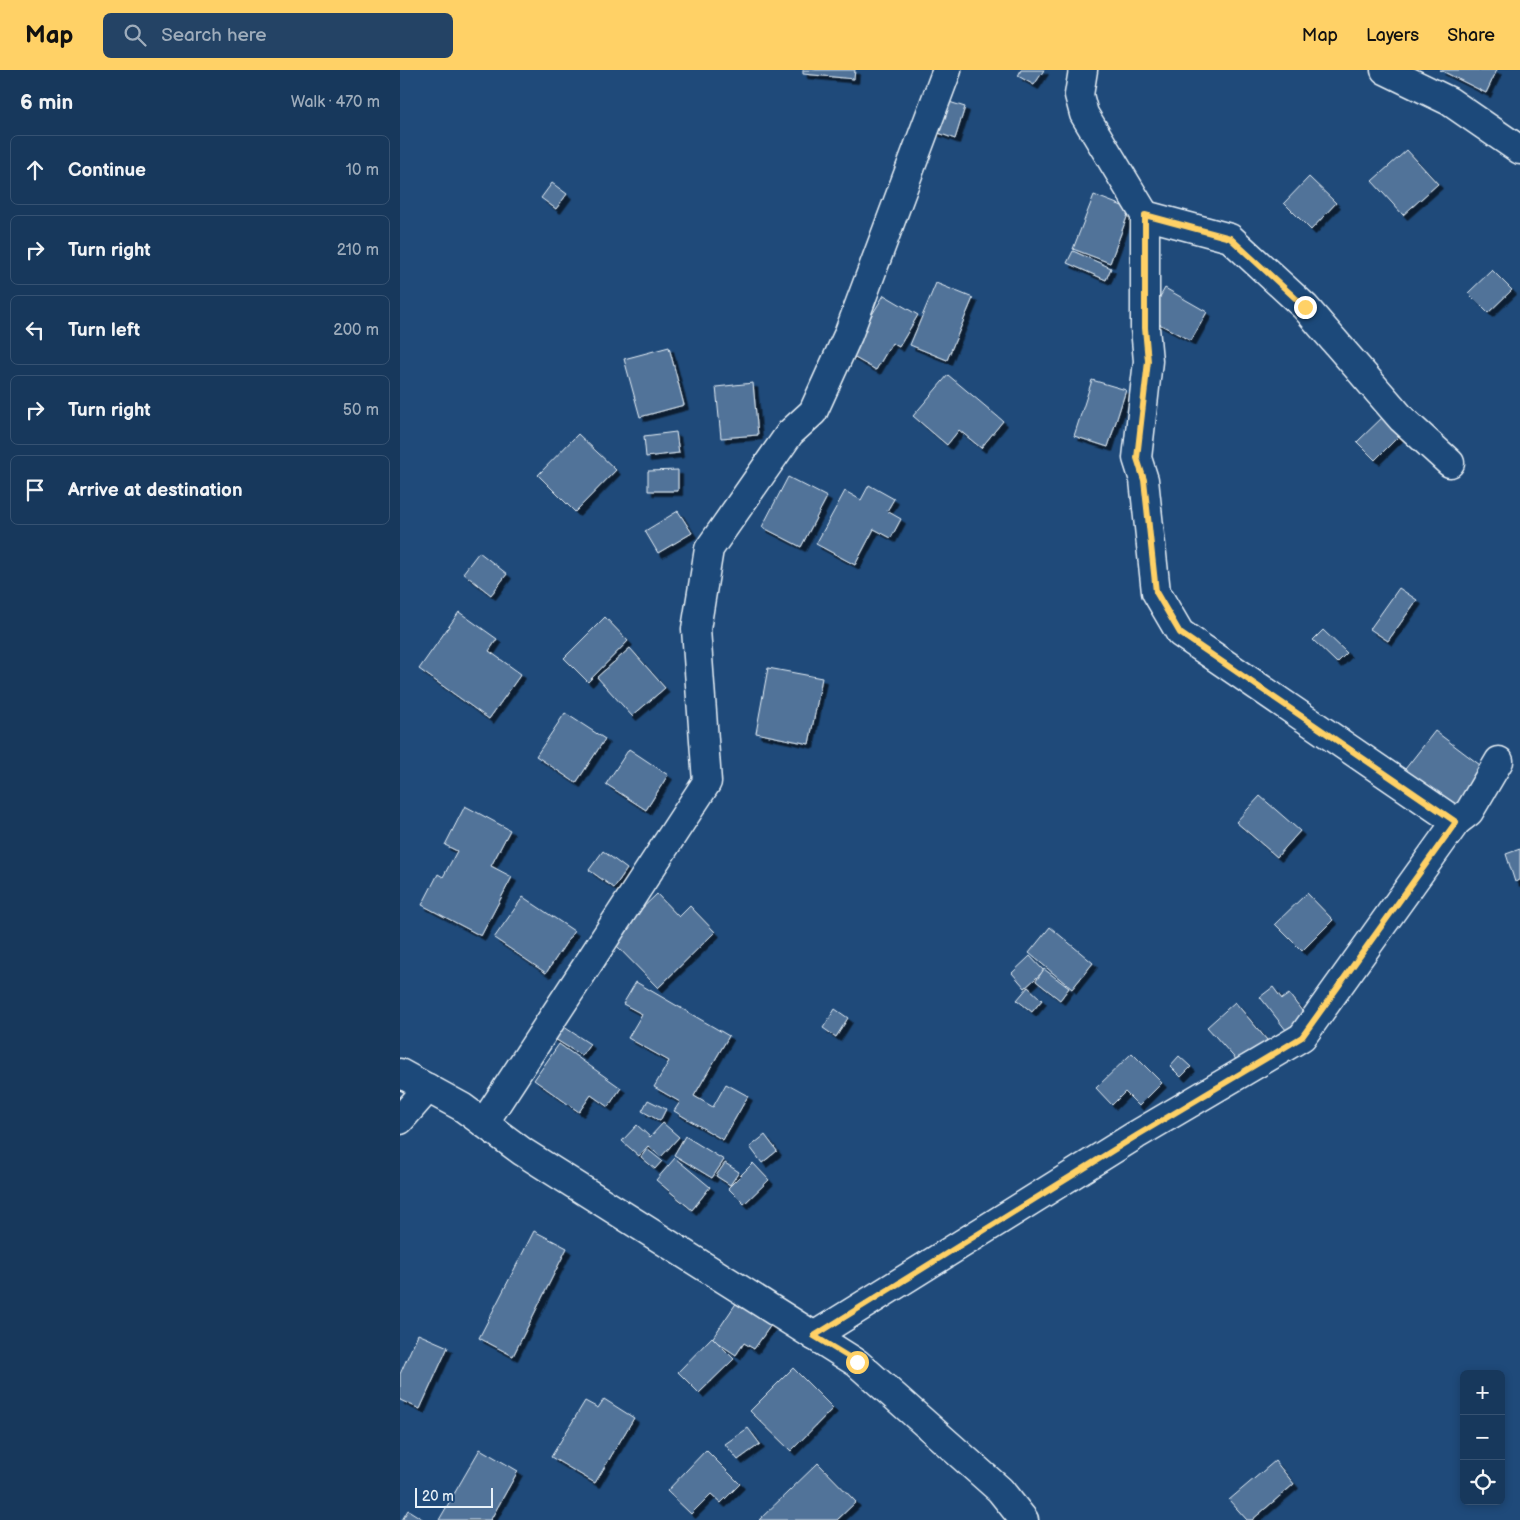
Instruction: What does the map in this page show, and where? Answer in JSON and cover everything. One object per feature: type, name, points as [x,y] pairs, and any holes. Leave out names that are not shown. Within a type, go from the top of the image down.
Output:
[{"type":"street","points":[[484,1123],[707,782],[696,629],[709,550],[790,433],[813,412],[848,336],[947,70]]},
{"type":"street","points":[[1083,70],[1079,95],[1084,114],[1145,215],[1145,328],[1148,361],[1137,458],[1144,480],[1156,592],[1180,633],[1456,822]]},
{"type":"street","points":[[1385,70],[1449,101],[1520,150]]},
{"type":"street","points":[[1145,215],[1230,238],[1305,307],[1402,419],[1450,463]]},
{"type":"street","points":[[814,1336],[1136,1136],[1302,1037],[1456,822],[1469,812],[1499,761]]},
{"type":"street","points":[[400,1073],[462,1107],[523,1152],[857,1362],[1000,1490],[1024,1520]]},
{"type":"street","points":[[400,1120],[428,1088]]},
{"type":"building","points":[[803,70],[855,70],[854,79],[803,74]]},
{"type":"building","points":[[1021,70],[1044,70],[1034,85],[1018,76]]},
{"type":"building","points":[[1440,70],[1497,70],[1486,93]]},
{"type":"building","points":[[943,100],[965,107],[955,139],[933,131]]},
{"type":"building","points":[[1407,150],[1438,184],[1403,215],[1372,181]]},
{"type":"building","points":[[1309,177],[1336,203],[1311,230],[1284,203]]},
{"type":"building","points":[[552,183],[567,194],[556,209],[541,198]]},
{"type":"building","points":[[1094,195],[1130,209],[1110,263],[1073,249]]},
{"type":"building","points":[[1073,251],[1111,268],[1106,280],[1067,263]]},
{"type":"building","points":[[1492,270],[1512,290],[1488,313],[1468,293]]},
{"type":"building","points":[[936,283],[973,298],[947,360],[910,345]]},
{"type":"building","points":[[1165,288],[1207,312],[1191,341],[1148,318]]},
{"type":"building","points":[[884,295],[918,315],[899,347],[892,343],[876,370],[848,354]]},
{"type":"building","points":[[669,347],[684,405],[640,417],[624,359]]},
{"type":"building","points":[[948,375],[1003,421],[981,448],[959,430],[947,445],[913,416]]},
{"type":"building","points":[[1092,380],[1126,390],[1108,447],[1074,436]]},
{"type":"building","points":[[753,383],[758,435],[721,438],[716,387]]},
{"type":"building","points":[[1388,412],[1405,430],[1375,460],[1357,442]]},
{"type":"building","points":[[676,432],[679,453],[646,457],[644,436]]},
{"type":"building","points":[[578,434],[616,470],[575,512],[538,475]]},
{"type":"building","points":[[678,470],[678,491],[648,491],[648,471]]},
{"type":"building","points":[[788,477],[827,497],[801,547],[762,527]]},
{"type":"building","points":[[869,485],[894,499],[887,511],[901,519],[891,538],[874,529],[855,565],[816,544],[845,491],[861,500]]},
{"type":"building","points":[[678,511],[692,533],[658,553],[645,531]]},
{"type":"building","points":[[479,552],[507,574],[491,595],[463,573]]},
{"type":"building","points":[[1399,588],[1417,600],[1388,641],[1370,629]]},
{"type":"building","points":[[459,612],[497,639],[489,651],[521,674],[489,719],[419,669]]},
{"type":"building","points":[[605,617],[628,641],[588,682],[564,658]]},
{"type":"building","points":[[1323,630],[1347,653],[1337,663],[1313,640]]},
{"type":"building","points":[[630,648],[665,688],[632,716],[597,677]]},
{"type":"building","points":[[768,668],[822,678],[809,744],[756,733]]},
{"type":"building","points":[[565,713],[605,739],[576,783],[536,756]]},
{"type":"building","points":[[1435,731],[1484,768],[1452,811],[1402,773]]},
{"type":"building","points":[[629,749],[668,775],[646,810],[606,784]]},
{"type":"building","points":[[1260,796],[1300,831],[1277,857],[1236,822]]},
{"type":"building","points":[[465,806],[510,830],[491,866],[512,877],[481,936],[422,905],[438,874],[443,877],[457,851],[445,845]]},
{"type":"building","points":[[1520,849],[1520,880],[1515,882],[1506,854]]},
{"type":"building","points":[[603,851],[627,869],[614,888],[589,870]]},
{"type":"building","points":[[1307,893],[1333,920],[1302,951],[1275,924]]},
{"type":"building","points":[[657,894],[679,917],[690,906],[715,932],[658,988],[610,939]]},
{"type":"building","points":[[523,897],[574,931],[546,973],[494,938]]},
{"type":"building","points":[[1050,927],[1093,963],[1072,989],[1029,953]]},
{"type":"building","points":[[1030,956],[1044,971],[1025,988],[1012,973]]},
{"type":"building","points":[[1044,969],[1069,988],[1060,1000],[1036,981]]},
{"type":"building","points":[[636,982],[729,1036],[694,1096],[713,1107],[726,1084],[748,1096],[723,1140],[674,1111],[680,1102],[654,1087],[669,1061],[628,1038],[642,1014],[623,1004]]},
{"type":"building","points":[[1028,987],[1042,1000],[1032,1012],[1017,1000]]},
{"type":"building","points":[[1273,987],[1282,999],[1289,994],[1305,1015],[1286,1030],[1260,997]]},
{"type":"building","points":[[1235,1002],[1267,1040],[1240,1064],[1207,1027]]},
{"type":"building","points":[[835,1009],[848,1018],[836,1037],[823,1028]]},
{"type":"building","points":[[555,1021],[590,1044],[582,1056],[547,1034]]},
{"type":"building","points":[[559,1044],[621,1088],[608,1107],[591,1095],[579,1112],[534,1080]]},
{"type":"building","points":[[1132,1053],[1162,1083],[1139,1106],[1125,1092],[1112,1105],[1096,1088]]},
{"type":"building","points":[[1179,1056],[1191,1067],[1181,1077],[1170,1066]]},
{"type":"building","points":[[648,1100],[666,1109],[660,1121],[642,1111]]},
{"type":"building","points":[[663,1123],[679,1137],[661,1157],[648,1146],[639,1156],[622,1141],[637,1125],[650,1137]]},
{"type":"building","points":[[765,1135],[777,1151],[762,1163],[750,1147]]},
{"type":"building","points":[[685,1136],[724,1160],[712,1178],[674,1155]]},
{"type":"building","points":[[647,1149],[662,1161],[655,1169],[641,1157]]},
{"type":"building","points":[[675,1158],[710,1187],[692,1210],[656,1180]]},
{"type":"building","points":[[725,1163],[739,1172],[730,1185],[716,1176]]},
{"type":"building","points":[[753,1163],[769,1180],[744,1204],[728,1188]]},
{"type":"building","points":[[534,1231],[567,1248],[513,1356],[479,1338]]},
{"type":"building","points":[[737,1302],[771,1325],[754,1349],[744,1343],[736,1355],[712,1339]]},
{"type":"building","points":[[418,1334],[448,1347],[420,1409],[400,1400],[400,1374]]},
{"type":"building","points":[[712,1337],[734,1359],[699,1393],[678,1372]]},
{"type":"building","points":[[793,1368],[833,1408],[791,1451],[750,1411]]},
{"type":"building","points":[[604,1399],[634,1418],[595,1483],[551,1457],[585,1401],[598,1408]]},
{"type":"building","points":[[748,1428],[760,1444],[738,1460],[725,1444]]},
{"type":"building","points":[[480,1449],[518,1471],[492,1520],[439,1520]]},
{"type":"building","points":[[706,1450],[740,1484],[721,1503],[711,1494],[691,1514],[667,1491]]},
{"type":"building","points":[[1275,1461],[1294,1484],[1252,1520],[1247,1520],[1229,1500]]},
{"type":"building","points":[[818,1463],[856,1502],[837,1520],[759,1520]]},
{"type":"building","points":[[408,1510],[424,1520],[402,1520]]},
{"type":"route","points":[[857,1362],[814,1336],[1136,1136],[1302,1037],[1456,822],[1180,633],[1156,592],[1144,480],[1137,458],[1148,361],[1145,328],[1145,215],[1230,238],[1305,307]]}]
